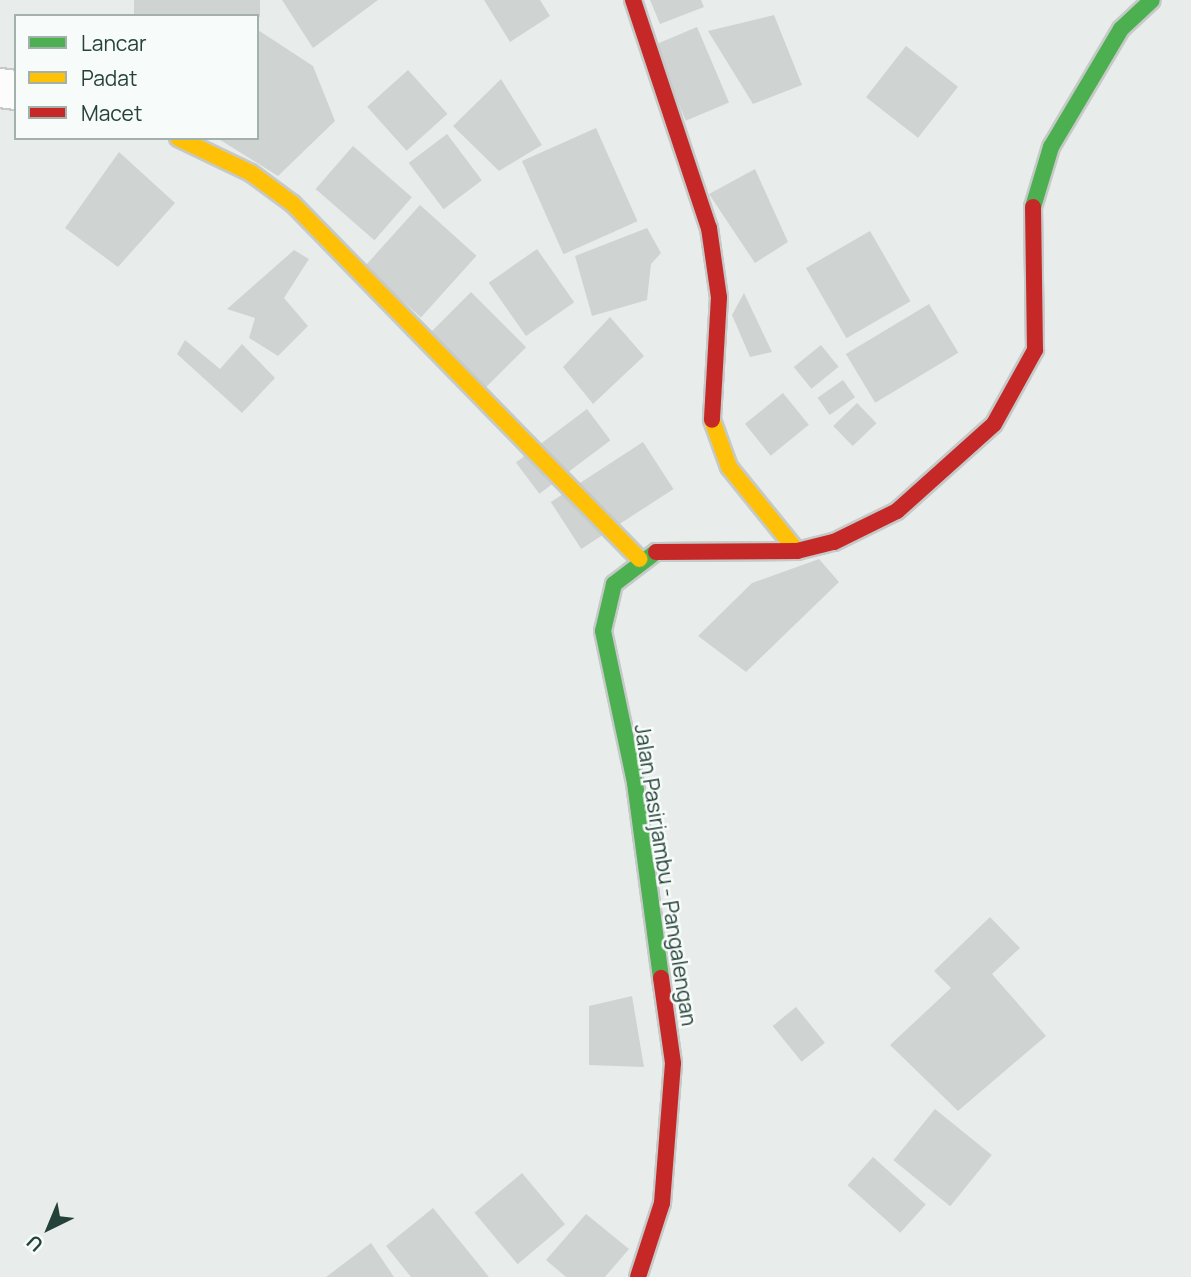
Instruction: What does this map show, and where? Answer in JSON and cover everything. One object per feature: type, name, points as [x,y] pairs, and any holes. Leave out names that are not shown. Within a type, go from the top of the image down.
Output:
[{"type":"main road","points":[[634,0],[709,228],[719,297],[708,408],[729,467],[797,551]]},
{"type":"main road","name":"Jalan Pasirjambu - Pangalengan","points":[[638,1277],[662,1203],[673,1063],[635,783],[603,631],[614,584],[639,559],[660,548],[797,551],[834,542],[897,511],[994,424],[1017,392],[1035,350],[1032,211],[1051,147],[1121,29],[1152,0]]},
{"type":"main road","points":[[182,140],[251,173],[293,205],[639,559]]},
{"type":"building","points":[[134,0],[260,0],[260,17],[259,14],[134,14]]},
{"type":"building","points":[[282,0],[378,0],[313,48]]},
{"type":"building","points":[[484,0],[540,0],[550,16],[510,42]]},
{"type":"building","points":[[650,0],[701,0],[704,7],[660,24]]},
{"type":"building","points":[[774,15],[802,85],[753,104],[708,31]]},
{"type":"building","points":[[697,27],[729,102],[686,121],[654,45]]},
{"type":"building","points":[[259,31],[313,66],[335,121],[278,176],[220,140],[259,140]]},
{"type":"building","points":[[906,46],[958,87],[918,138],[866,97]]},
{"type":"building","points":[[408,70],[447,114],[407,151],[367,107]]},
{"type":"building","points":[[501,79],[542,145],[499,171],[453,126]]},
{"type":"building","points":[[596,128],[637,221],[563,254],[522,161]]},
{"type":"building","points":[[447,134],[482,180],[444,209],[409,163]]},
{"type":"building","points":[[353,146],[412,197],[374,240],[316,189]]},
{"type":"building","points":[[119,152],[175,203],[118,267],[65,228]]},
{"type":"building","points":[[755,169],[788,242],[755,263],[709,194]]},
{"type":"building","points":[[420,205],[476,256],[421,318],[364,267]]},
{"type":"building","points":[[647,228],[661,253],[651,264],[647,300],[592,316],[575,256]]},
{"type":"building","points":[[870,231],[910,301],[846,338],[806,268]]},
{"type":"building","points":[[537,249],[574,302],[526,336],[489,283]]},
{"type":"building","points":[[294,250],[309,259],[284,298],[308,326],[278,356],[249,338],[255,318],[227,309]]},
{"type":"building","points":[[471,292],[526,347],[484,390],[429,334]]},
{"type":"building","points":[[744,293],[772,352],[750,357],[732,315]]},
{"type":"building","points":[[929,304],[958,353],[875,403],[846,354]]},
{"type":"building","points":[[610,317],[644,356],[593,404],[563,367]]},
{"type":"building","points":[[185,340],[220,369],[242,344],[275,378],[242,413],[177,354]]},
{"type":"building","points":[[821,345],[839,367],[811,389],[794,367]]},
{"type":"building","points":[[843,380],[855,397],[830,415],[818,398]]},
{"type":"building","points":[[783,393],[809,425],[771,456],[745,424]]},
{"type":"building","points":[[857,403],[876,423],[853,446],[833,426]]},
{"type":"building","points":[[587,409],[610,440],[539,494],[516,463]]},
{"type":"building","points":[[643,442],[673,489],[581,549],[551,502]]},
{"type":"building","points":[[819,559],[839,582],[746,672],[698,636],[752,583]]},
{"type":"building","points":[[990,917],[1020,948],[992,974],[1046,1036],[958,1111],[890,1045],[951,988],[934,971]]},
{"type":"building","points":[[632,996],[644,1067],[589,1065],[589,1006]]},
{"type":"building","points":[[796,1007],[825,1043],[802,1062],[773,1026]]},
{"type":"building","points":[[935,1109],[992,1155],[950,1206],[893,1160]]},
{"type":"building","points":[[873,1157],[926,1205],[900,1233],[848,1185]]},
{"type":"building","points":[[522,1173],[565,1224],[518,1264],[475,1213]]},
{"type":"building","points":[[433,1208],[489,1277],[411,1277],[386,1246]]},
{"type":"building","points":[[586,1214],[629,1249],[605,1277],[566,1277],[546,1260]]},
{"type":"building","points":[[371,1243],[394,1277],[326,1277]]},
{"type":"traffic: fast","points":[[1033,207],[1051,147],[1121,29],[1152,0]]},
{"type":"traffic: fast","points":[[656,552],[614,584],[603,631],[635,783],[661,978]]},
{"type":"traffic: slow","points":[[182,140],[251,173],[293,204],[640,559]]},
{"type":"traffic: slow","points":[[712,420],[729,467],[797,551]]},
{"type":"traffic: jam","points":[[633,0],[709,228],[719,297],[712,420]]},
{"type":"traffic: jam","points":[[656,552],[797,551],[834,542],[897,511],[994,424],[1035,350],[1033,207]]},
{"type":"traffic: jam","points":[[638,1277],[662,1203],[673,1063],[661,978]]}]
